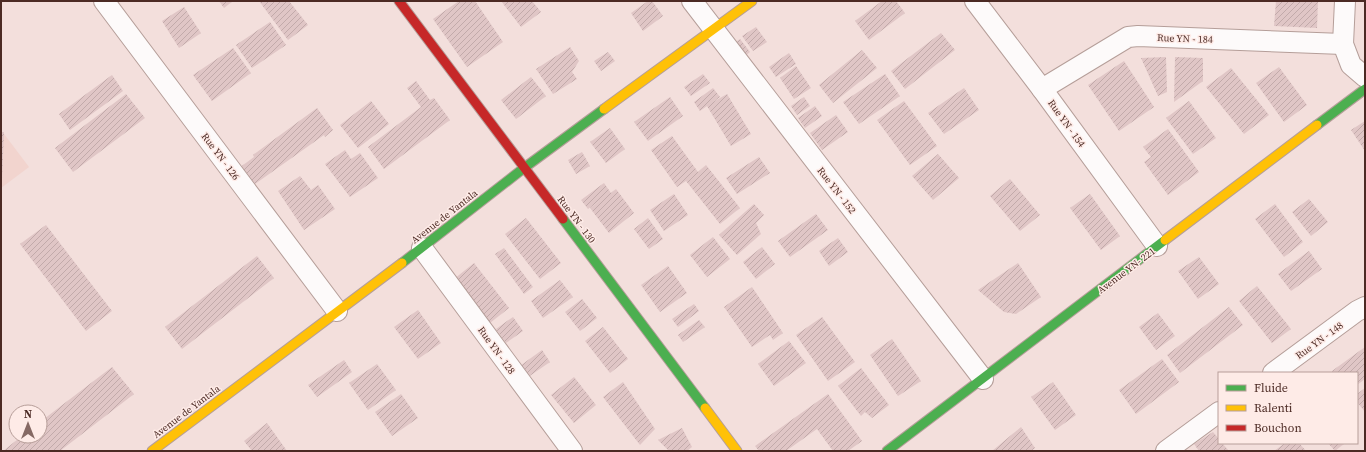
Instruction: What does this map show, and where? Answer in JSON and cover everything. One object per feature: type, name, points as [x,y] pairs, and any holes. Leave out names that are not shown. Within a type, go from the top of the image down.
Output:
[{"type":"street","name":"Rue YN - 126","points":[[104,1],[338,312]]},
{"type":"street","name":"Rue YN - 130","points":[[399,1],[737,451]]},
{"type":"street","name":"Rue YN - 152","points":[[692,1],[983,379]]},
{"type":"street","name":"Avenue de Yantala","points":[[152,451],[338,312],[524,168],[752,1]]},
{"type":"street","name":"Rue YN - 154","points":[[975,1],[1042,89],[1157,246]]},
{"type":"street","points":[[1345,1],[1343,44],[1351,65],[1365,77]]},
{"type":"street","name":"Rue YN - 184","points":[[1042,89],[1128,37],[1138,36],[1343,44]]},
{"type":"street","name":"Avenue YN- 221","points":[[888,451],[1365,89]]},
{"type":"street","name":"Rue YN - 128","points":[[422,248],[572,451]]},
{"type":"street","name":"Rue YN - 148","points":[[1274,372],[1357,311],[1365,307]]},
{"type":"street","points":[[1166,451],[1218,413]]},
{"type":"shaded area","points":[[1,130],[29,167],[1,188]]},
{"type":"building","points":[[219,1],[233,1],[224,8]]},
{"type":"building","points":[[259,1],[289,1],[308,25],[288,40]]},
{"type":"building","points":[[459,1],[475,1],[503,42],[467,67],[433,19]]},
{"type":"building","points":[[501,1],[532,1],[541,12],[521,27]]},
{"type":"building","points":[[648,1],[652,1],[663,16],[643,31],[631,13]]},
{"type":"building","points":[[882,1],[896,1],[905,13],[869,40],[855,21]]},
{"type":"building","points":[[1276,1],[1318,1],[1317,28],[1274,26]]},
{"type":"building","points":[[184,7],[201,33],[179,48],[162,21]]},
{"type":"building","points":[[270,22],[286,45],[252,68],[236,45]]},
{"type":"building","points":[[756,27],[767,42],[753,51],[742,36]]},
{"type":"building","points":[[941,33],[955,50],[905,89],[891,71]]},
{"type":"building","points":[[740,39],[750,52],[744,57],[734,43]]},
{"type":"building","points":[[570,47],[579,61],[572,72],[577,79],[553,94],[536,69]]},
{"type":"building","points":[[233,48],[251,73],[212,101],[193,75]]},
{"type":"building","points":[[862,50],[877,68],[833,103],[819,85]]},
{"type":"building","points":[[608,52],[615,61],[601,71],[594,61]]},
{"type":"building","points":[[789,53],[796,64],[776,77],[769,67]]},
{"type":"building","points":[[1166,57],[1167,92],[1158,96],[1141,58]]},
{"type":"building","points":[[1175,57],[1203,58],[1203,81],[1174,102]]},
{"type":"building","points":[[1124,61],[1154,107],[1119,131],[1088,85]]},
{"type":"building","points":[[796,66],[811,88],[794,99],[780,78]]},
{"type":"building","points":[[1279,67],[1307,105],[1284,122],[1256,83]]},
{"type":"building","points":[[1231,68],[1269,115],[1244,134],[1206,87]]},
{"type":"building","points":[[703,74],[710,83],[691,96],[684,87]]},
{"type":"building","points":[[885,74],[900,96],[859,124],[843,102]]},
{"type":"building","points":[[112,75],[123,91],[70,130],[59,114]]},
{"type":"building","points":[[531,77],[546,96],[516,119],[501,100]]},
{"type":"building","points":[[416,81],[430,100],[434,98],[450,120],[384,169],[368,147],[421,107],[407,88]]},
{"type":"building","points":[[713,88],[720,97],[713,102],[727,94],[751,134],[731,146],[707,106],[700,111],[694,102]]},
{"type":"building","points":[[964,88],[979,110],[944,134],[928,113]]},
{"type":"building","points":[[126,94],[145,118],[73,172],[55,148]]},
{"type":"building","points":[[670,97],[683,116],[648,141],[634,122]]},
{"type":"building","points":[[804,97],[810,106],[797,115],[791,106]]},
{"type":"building","points":[[371,101],[389,124],[358,148],[340,125]]},
{"type":"building","points":[[904,101],[937,146],[910,165],[877,120]]},
{"type":"building","points":[[1189,101],[1216,138],[1193,154],[1166,118]]},
{"type":"building","points":[[815,106],[822,116],[805,128],[798,118]]},
{"type":"building","points":[[317,108],[333,130],[248,189],[235,171],[254,157],[253,155]]},
{"type":"building","points":[[836,115],[848,132],[822,150],[810,133]]},
{"type":"building","points":[[1365,121],[1365,151],[1351,130]]},
{"type":"building","points":[[610,128],[625,149],[606,163],[590,142]]},
{"type":"building","points":[[1168,129],[1199,172],[1168,195],[1144,162],[1151,157],[1143,147]]},
{"type":"building","points":[[1,132],[4,132],[2,179],[1,179]]},
{"type":"building","points":[[672,136],[698,172],[706,165],[740,208],[720,224],[686,181],[677,187],[651,150]]},
{"type":"building","points":[[345,150],[351,159],[360,153],[378,178],[350,197],[325,164]]},
{"type":"building","points":[[582,152],[590,166],[576,174],[568,160]]},
{"type":"building","points":[[938,154],[959,178],[933,200],[912,176]]},
{"type":"building","points":[[759,157],[770,173],[737,194],[726,178]]},
{"type":"building","points":[[300,176],[311,190],[318,185],[335,209],[304,230],[278,191]]},
{"type":"building","points":[[1010,179],[1040,215],[1020,231],[990,196]]},
{"type":"building","points":[[604,183],[611,193],[616,189],[634,213],[609,233],[590,208],[602,199],[588,209],[581,200]]},
{"type":"building","points":[[674,194],[688,215],[664,231],[650,210]]},
{"type":"building","points":[[1090,194],[1120,236],[1101,250],[1070,208]]},
{"type":"building","points":[[1309,199],[1328,222],[1311,236],[1292,212]]},
{"type":"building","points":[[754,204],[764,215],[756,223],[761,234],[737,255],[719,235]]},
{"type":"building","points":[[1275,204],[1303,242],[1284,257],[1255,219]]},
{"type":"building","points":[[816,214],[828,230],[790,257],[778,241]]},
{"type":"building","points":[[526,218],[561,263],[540,279],[505,234]]},
{"type":"building","points":[[648,218],[663,239],[649,249],[634,229]]},
{"type":"building","points":[[46,225],[112,311],[86,331],[20,244]]},
{"type":"building","points":[[713,237],[730,259],[707,277],[690,255]]},
{"type":"building","points":[[838,238],[848,252],[829,266],[819,251]]},
{"type":"building","points":[[762,247],[775,264],[756,279],[743,262]]},
{"type":"building","points":[[504,248],[533,287],[524,294],[495,254]]},
{"type":"building","points":[[1309,251],[1322,269],[1291,291],[1278,274]]},
{"type":"building","points":[[257,256],[274,278],[182,349],[165,327]]},
{"type":"building","points":[[1199,257],[1219,284],[1198,299],[1178,271]]},
{"type":"building","points":[[474,263],[509,308],[490,323],[454,279]]},
{"type":"building","points":[[1018,263],[1041,297],[1016,314],[1004,312],[978,290]]},
{"type":"building","points":[[668,266],[687,293],[660,312],[641,285]]},
{"type":"building","points":[[560,280],[573,297],[543,318],[531,301]]},
{"type":"building","points":[[1257,286],[1291,329],[1272,343],[1239,301]]},
{"type":"building","points":[[752,287],[783,333],[773,340],[770,335],[752,347],[724,307]]},
{"type":"building","points":[[582,299],[597,318],[580,331],[565,312]]},
{"type":"building","points":[[694,304],[699,311],[678,327],[672,319]]},
{"type":"building","points":[[1229,307],[1243,325],[1180,373],[1167,355]]},
{"type":"building","points":[[418,310],[441,343],[418,359],[394,327]]},
{"type":"building","points":[[1158,313],[1175,336],[1156,350],[1139,327]]},
{"type":"building","points":[[513,317],[523,331],[506,343],[496,329]]},
{"type":"building","points":[[822,317],[855,362],[828,381],[796,335]]},
{"type":"building","points":[[699,320],[705,327],[683,342],[678,335]]},
{"type":"building","points":[[603,327],[628,359],[610,373],[585,341]]},
{"type":"building","points":[[892,339],[921,381],[898,396],[870,355]]},
{"type":"building","points":[[789,341],[806,363],[774,386],[758,364]]},
{"type":"building","points":[[1365,347],[1365,379],[1358,384],[1358,372],[1332,371]]},
{"type":"building","points":[[542,350],[550,362],[521,382],[513,371]]},
{"type":"building","points":[[1162,359],[1179,382],[1136,414],[1119,390]]},
{"type":"building","points":[[344,360],[352,372],[317,397],[308,385]]},
{"type":"building","points":[[377,364],[396,390],[368,410],[349,383]]},
{"type":"building","points":[[112,367],[134,394],[60,451],[3,451],[12,444],[48,444],[48,416]]},
{"type":"building","points":[[861,368],[889,405],[872,418],[865,412],[861,416],[838,386]]},
{"type":"building","points":[[574,377],[596,405],[574,423],[551,395]]},
{"type":"building","points":[[623,382],[655,429],[640,445],[603,397]]},
{"type":"building","points":[[1053,382],[1076,415],[1055,430],[1031,397]]},
{"type":"building","points":[[1365,388],[1365,412],[1358,403],[1358,393]]},
{"type":"building","points":[[401,394],[418,418],[392,436],[375,412]]},
{"type":"building","points":[[828,394],[862,441],[848,451],[833,451],[817,429],[786,451],[759,451],[755,446]]},
{"type":"building","points":[[267,423],[287,451],[252,451],[244,441]]},
{"type":"building","points":[[1021,427],[1035,448],[1031,451],[992,451]]},
{"type":"building","points":[[682,428],[692,447],[687,451],[669,451],[658,440]]},
{"type":"building","points":[[1213,432],[1218,438],[1218,444],[1223,444],[1229,451],[1199,451],[1194,444]]},
{"type":"building","points":[[1284,444],[1300,444],[1306,451],[1274,451]]},
{"type":"building","points":[[1329,444],[1344,444],[1335,451]]},
{"type":"traffic: fast","points":[[1317,125],[1365,89]]},
{"type":"traffic: fast","points":[[402,263],[524,168],[604,109]]},
{"type":"traffic: fast","points":[[563,219],[705,408]]},
{"type":"traffic: fast","points":[[887,451],[1165,240]]},
{"type":"traffic: slow","points":[[604,109],[752,1]]},
{"type":"traffic: slow","points":[[1165,240],[1317,125]]},
{"type":"traffic: slow","points":[[152,451],[402,263]]},
{"type":"traffic: slow","points":[[705,408],[737,451]]},
{"type":"traffic: jam","points":[[399,1],[563,219]]}]
